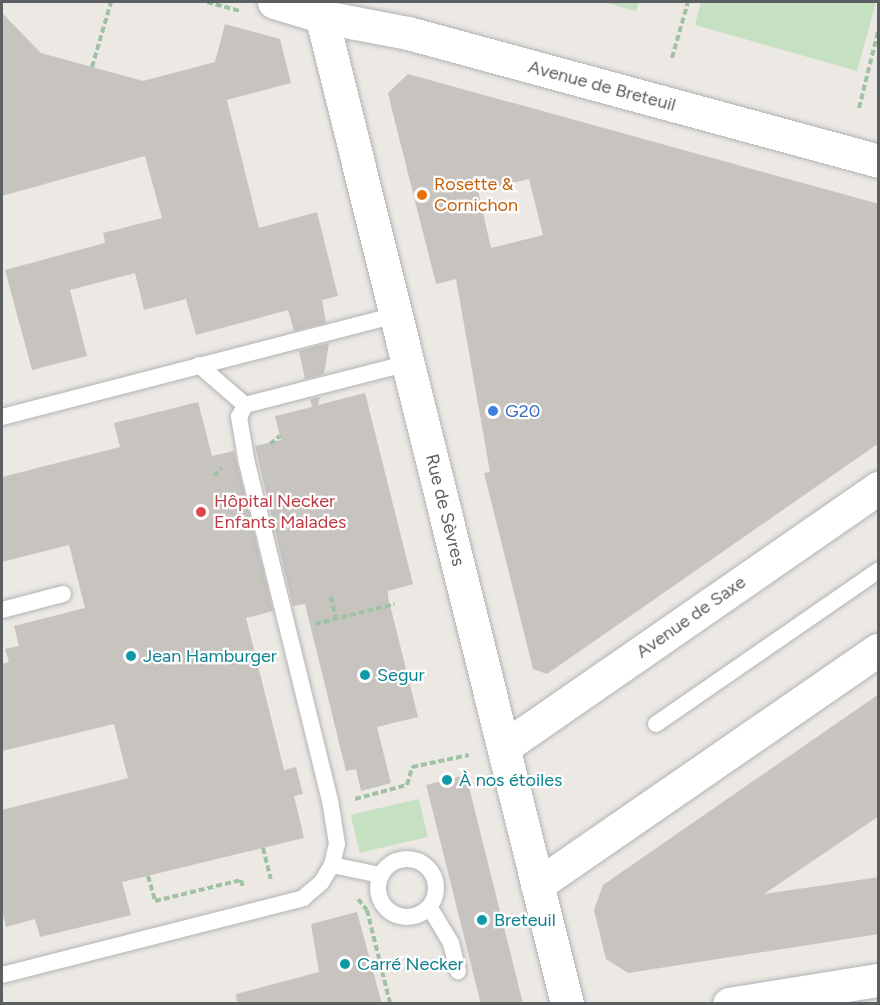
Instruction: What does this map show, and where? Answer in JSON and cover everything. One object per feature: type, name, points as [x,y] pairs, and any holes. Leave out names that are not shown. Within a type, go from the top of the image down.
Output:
[{"type":"street","name":"Avenue de Breteuil","points":[[274,2],[322,7],[408,33],[879,161]]},
{"type":"street","name":"Rue de Sèvres","points":[[322,7],[567,1004]]},
{"type":"street","name":"Avenue de Saxe","points":[[504,747],[879,488]]},
{"type":"street","points":[[537,885],[879,650]]},
{"type":"street","points":[[729,1004],[879,980]]},
{"type":"lane","points":[[2,417],[397,315]]},
{"type":"lane","points":[[2,975],[303,898],[321,883],[332,865],[337,844],[331,805],[287,631],[246,458],[239,417],[245,405],[409,363]]},
{"type":"lane","points":[[199,365],[245,405]]},
{"type":"lane","points":[[656,724],[879,571]]},
{"type":"lane","points":[[2,610],[63,594]]},
{"type":"lane","points":[[396,861],[419,861],[435,877],[435,898],[430,908],[412,918],[394,915],[379,899],[380,875],[396,861]]},
{"type":"lane","points":[[332,865],[380,875]]},
{"type":"lane","points":[[430,908],[451,943],[458,971]]},
{"type":"path","points":[[92,67],[111,2]]},
{"type":"path","points":[[672,58],[688,2]]},
{"type":"path","points":[[859,108],[879,32]]},
{"type":"path","points":[[331,597],[336,619]]},
{"type":"path","points":[[287,631],[395,604]]},
{"type":"path","points":[[331,805],[407,785],[412,767],[470,755]]},
{"type":"path","points":[[263,848],[272,880]]},
{"type":"path","points":[[332,865],[367,910],[390,1003]]},
{"type":"path","points":[[148,876],[155,901],[241,880]]},
{"type":"green space","points":[[603,2],[639,2],[636,11]]},
{"type":"green space","points":[[701,2],[876,2],[857,71],[695,25]]},
{"type":"green space","points":[[419,799],[428,837],[360,853],[351,815]]},
{"type":"building","points":[[2,13],[41,53],[143,81],[215,62],[225,24],[280,39],[291,83],[227,100],[259,228],[317,212],[338,296],[322,300],[326,323],[294,331],[288,310],[196,335],[186,299],[144,310],[135,273],[70,290],[87,356],[32,370],[5,270],[105,243],[103,233],[162,218],[145,156],[2,196]]},
{"type":"building","points":[[408,74],[879,204],[879,443],[547,674],[533,669],[484,473],[490,472],[456,279],[436,284],[388,93]],"holes":[[[529,179],[543,235],[491,248],[478,191]]]},
{"type":"building","points":[[329,343],[324,374],[305,379],[299,351]]},
{"type":"building","points":[[365,393],[413,584],[388,591],[388,597],[418,717],[377,727],[391,783],[361,791],[356,769],[346,771],[305,604],[293,606],[255,446],[281,440],[275,416],[312,407],[310,399],[320,397],[318,405]]},
{"type":"building","name":"Jean Hamburger","points":[[198,402],[212,456],[234,451],[273,611],[246,618],[284,770],[296,767],[303,794],[294,796],[304,838],[122,882],[131,915],[40,937],[35,919],[6,927],[2,909],[2,810],[128,778],[114,724],[2,751],[2,664],[9,662],[5,649],[19,646],[14,626],[85,608],[69,545],[2,562],[2,477],[120,447],[114,423]]},
{"type":"building","points":[[879,694],[879,816],[764,894],[879,877],[879,934],[628,973],[606,959],[594,910],[603,885]]},
{"type":"building","name":"Breteuil","points":[[466,775],[523,1004],[481,1004],[426,785]]},
{"type":"building","name":"Carré Necker","points":[[357,912],[382,1004],[237,1004],[236,994],[319,972],[311,924]]},
{"type":"place","name":"Rosette & Cornichon","points":[[422,195]]},
{"type":"place","name":"G20","points":[[493,411]]},
{"type":"place","name":"Hôpital Necker Enfants Malades","points":[[201,512]]},
{"type":"place","name":"Jean Hamburger","points":[[131,656]]},
{"type":"place","name":"Segur","points":[[365,675]]},
{"type":"place","name":"À nos étoiles","points":[[447,780]]},
{"type":"place","name":"Breteuil","points":[[482,920]]},
{"type":"place","name":"Carré Necker","points":[[345,964]]}]
